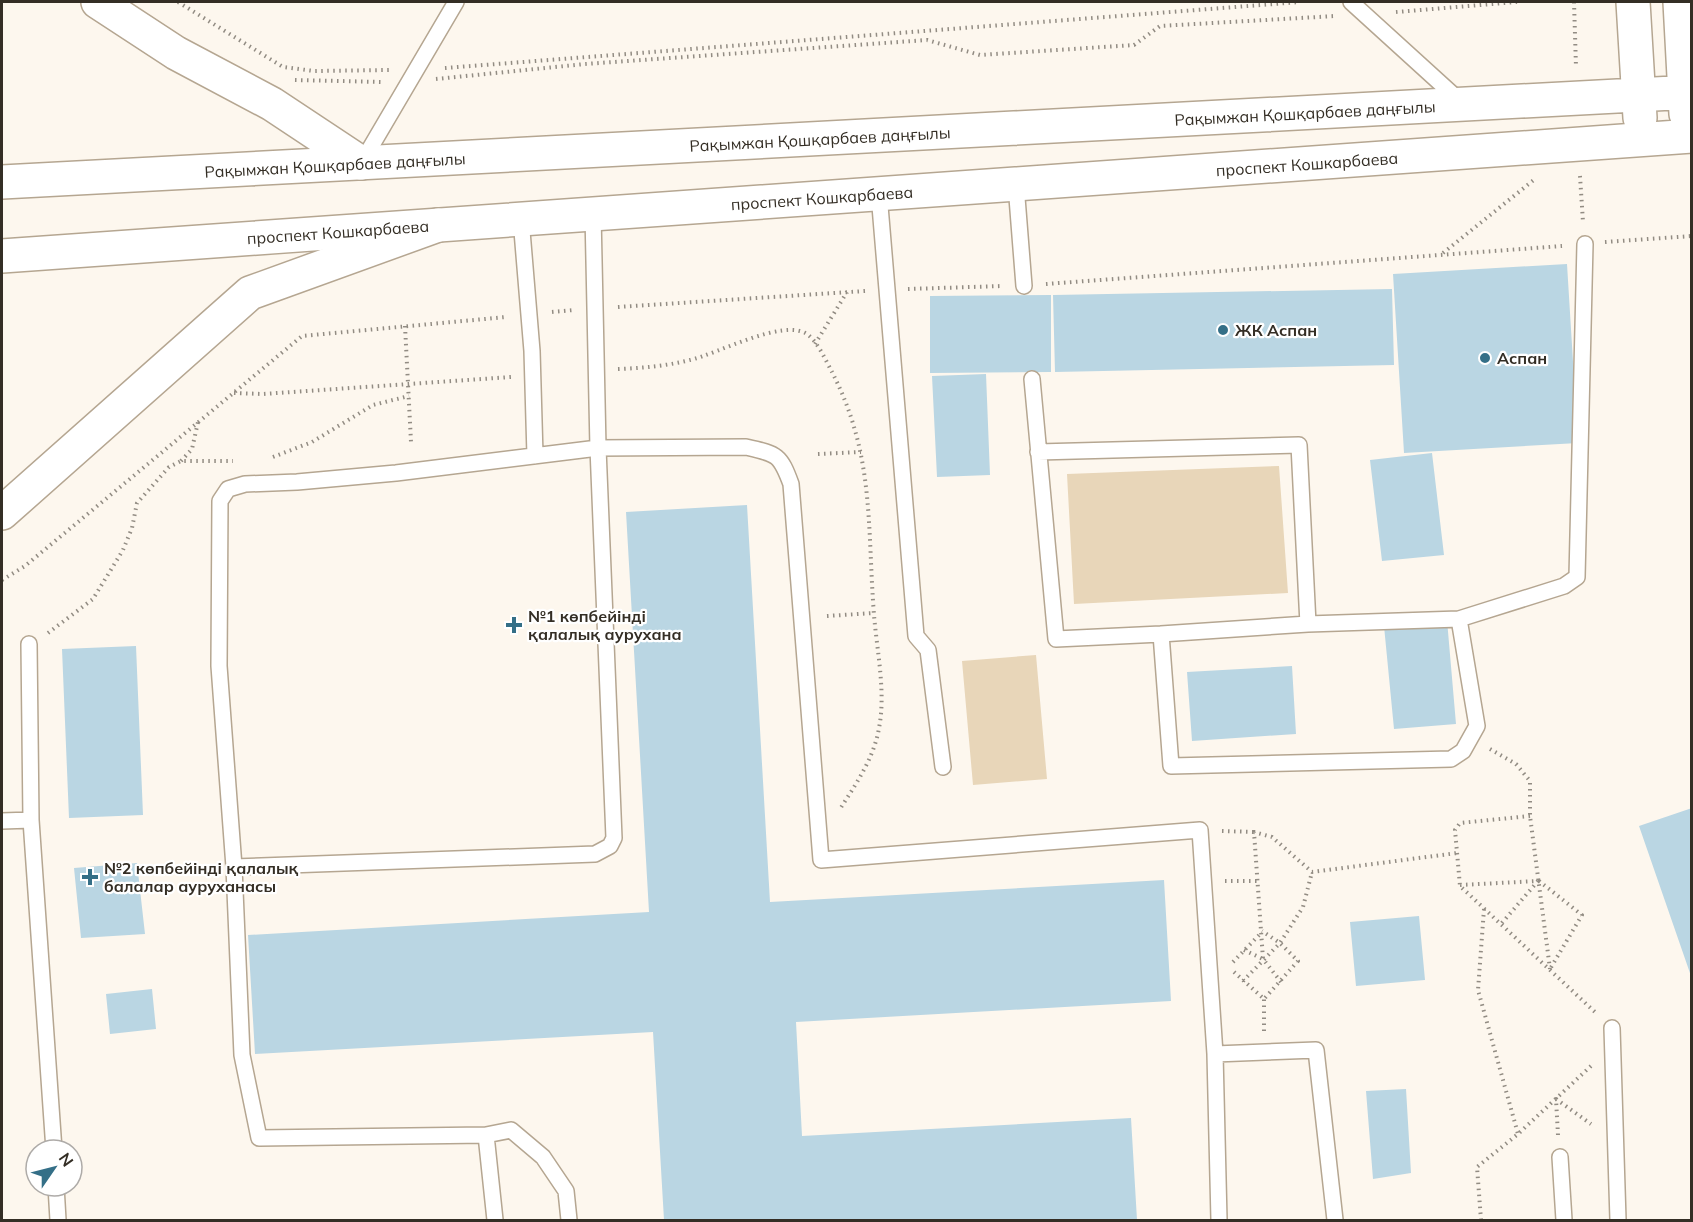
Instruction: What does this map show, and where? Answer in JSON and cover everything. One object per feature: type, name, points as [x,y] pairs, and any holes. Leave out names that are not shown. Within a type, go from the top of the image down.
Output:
[{"type":"main road","points":[[98,2],[176,53],[272,104],[361,163]]},
{"type":"main road","points":[[1633,2],[1641,141]]},
{"type":"main road","points":[[1680,2],[1688,92],[1689,136]]},
{"type":"main road","name":"Рақымжан Қошқарбаев даңғылы","points":[[2,182],[1688,92]]},
{"type":"main road","name":"проспект Кошкарбаева","points":[[3,256],[1689,136]]},
{"type":"main road","points":[[2,513],[250,292],[438,225]]},
{"type":"lane","points":[[361,163],[456,2]]},
{"type":"lane","points":[[1351,2],[1463,104]]},
{"type":"lane","points":[[1016,185],[1024,286]]},
{"type":"lane","points":[[879,194],[916,636],[928,650],[943,767]]},
{"type":"lane","points":[[234,867],[595,854],[610,846],[614,838],[598,448],[593,214]]},
{"type":"lane","points":[[521,219],[530,314],[535,456]]},
{"type":"lane","points":[[1032,379],[1056,639],[1308,624],[1459,619],[1564,586],[1576,577],[1585,244]]},
{"type":"lane","points":[[1038,452],[1299,445],[1308,624]]},
{"type":"lane","points":[[569,1221],[566,1191],[543,1157],[511,1130],[486,1135],[259,1138],[242,1055],[234,867],[219,666],[220,501],[228,489],[245,484],[297,482],[598,448],[746,447],[768,452],[782,460],[792,484],[821,860],[1200,830],[1215,1054],[1219,1221]]},
{"type":"lane","points":[[1161,634],[1171,766],[1451,759],[1462,751],[1477,726],[1459,619]]},
{"type":"lane","points":[[29,644],[31,820],[53,1138]]},
{"type":"lane","points":[[2,821],[31,820]]},
{"type":"lane","points":[[1612,1028],[1618,1221]]},
{"type":"lane","points":[[1215,1054],[1316,1050],[1335,1221]]},
{"type":"lane","points":[[486,1135],[495,1221]]},
{"type":"lane","points":[[1560,1157],[1564,1221]]},
{"type":"lane","points":[[57,1198],[58,1221]]},
{"type":"path","points":[[178,2],[283,67],[413,76],[1300,2]]},
{"type":"path","points":[[285,76],[329,82],[927,40],[980,55],[1134,45],[1160,26],[1365,15],[1517,2]]},
{"type":"path","points":[[1578,145],[1585,244]]},
{"type":"path","points":[[1442,255],[1578,145]]},
{"type":"path","points":[[530,314],[887,289],[1024,286],[1692,236]]},
{"type":"path","points":[[815,344],[848,292]]},
{"type":"path","points":[[2,580],[25,566],[302,336],[508,317],[509,326]]},
{"type":"path","points":[[405,326],[411,442]]},
{"type":"path","points":[[615,369],[659,367],[694,360],[753,337],[792,330],[807,334],[815,344],[849,406],[861,452],[869,506],[874,613],[882,708],[875,746],[839,810]]},
{"type":"path","points":[[233,393],[263,394],[511,377],[511,365]]},
{"type":"path","points":[[267,458],[278,457],[312,442],[374,405],[409,396]]},
{"type":"path","points":[[29,644],[48,633],[93,599],[123,550],[132,528],[137,503],[169,467],[181,461],[192,449],[198,422]]},
{"type":"path","points":[[818,454],[861,452]]},
{"type":"path","points":[[181,461],[235,461]]},
{"type":"path","points":[[827,616],[874,613]]},
{"type":"path","points":[[1470,738],[1516,764],[1530,781],[1530,816],[1550,970]]},
{"type":"path","points":[[1530,816],[1460,823],[1455,830],[1460,886],[1612,1028]]},
{"type":"path","points":[[1200,830],[1254,832],[1272,837],[1312,872],[1457,854]]},
{"type":"path","points":[[1254,832],[1263,959]]},
{"type":"path","points":[[1243,981],[1280,943],[1303,907],[1312,872]]},
{"type":"path","points":[[1216,881],[1258,881]]},
{"type":"path","points":[[1501,924],[1538,881]]},
{"type":"path","points":[[1460,886],[1538,881],[1582,915],[1550,970]]},
{"type":"path","points":[[1484,908],[1478,990],[1518,1134]]},
{"type":"path","points":[[1261,931],[1280,943],[1298,961],[1264,999],[1264,1052]]},
{"type":"path","points":[[1261,931],[1228,966],[1264,999]]},
{"type":"path","points":[[1245,950],[1263,959],[1281,982]]},
{"type":"path","points":[[1481,1221],[1477,1167],[1518,1134],[1612,1047]]},
{"type":"path","points":[[1556,1099],[1615,1141]]},
{"type":"path","points":[[1556,1099],[1560,1157]]},
{"type":"shaded area","points":[[1279,466],[1288,593],[1074,604],[1067,474]]},
{"type":"shaded area","points":[[1036,655],[1047,779],[973,785],[962,661]]},
{"type":"building","name":"Аспан","points":[[1567,264],[1578,443],[1404,453],[1393,274]]},
{"type":"building","name":"ЖК Аспан","points":[[1392,289],[1394,365],[1055,372],[1053,295]]},
{"type":"building","points":[[1051,295],[1051,372],[930,373],[930,296]]},
{"type":"building","points":[[986,374],[990,475],[937,477],[932,376]]},
{"type":"building","points":[[1432,453],[1444,555],[1382,561],[1370,460]]},
{"type":"building","points":[[747,505],[770,902],[1164,880],[1171,1001],[796,1022],[802,1136],[1131,1118],[1137,1220],[664,1220],[653,1032],[255,1054],[248,935],[649,912],[626,512]]},
{"type":"building","points":[[1447,620],[1456,724],[1394,729],[1384,626]]},
{"type":"building","points":[[136,646],[143,815],[69,818],[62,649]]},
{"type":"building","points":[[1292,666],[1296,734],[1192,741],[1187,672]]},
{"type":"building","points":[[1692,808],[1692,976],[1691,976],[1639,826]]},
{"type":"building","points":[[137,863],[145,934],[81,938],[74,868]]},
{"type":"building","points":[[1419,916],[1425,980],[1356,986],[1350,922]]},
{"type":"building","points":[[152,989],[156,1029],[110,1034],[106,994]]},
{"type":"building","points":[[1406,1089],[1411,1173],[1373,1179],[1366,1091]]},
{"type":"place","name":"ЖК Аспан","points":[[1223,330]]},
{"type":"place","name":"Аспан","points":[[1485,358]]},
{"type":"place","name":"№1 көпбейінді қалалық аурухана","points":[[514,625]]},
{"type":"place","name":"№2 көпбейінді қалалық балалар ауруханасы","points":[[90,877]]}]
